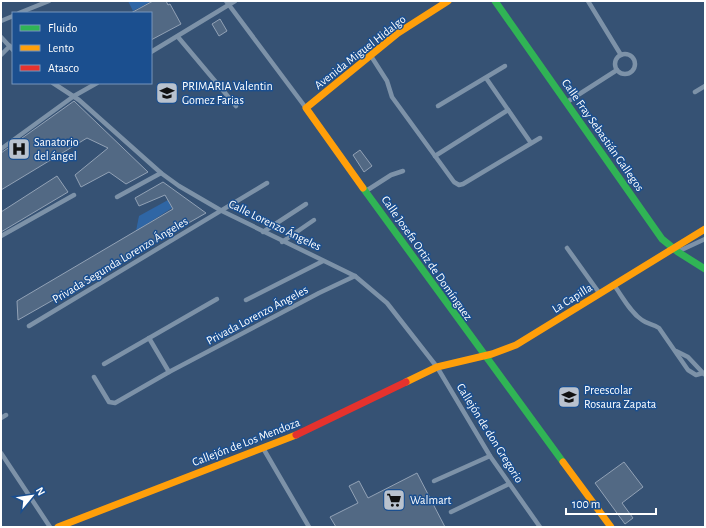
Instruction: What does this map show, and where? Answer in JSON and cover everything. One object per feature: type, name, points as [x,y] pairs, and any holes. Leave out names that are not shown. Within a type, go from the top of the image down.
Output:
[{"type":"street","points":[[22,12],[49,1]]},
{"type":"street","points":[[152,51],[178,37],[228,3],[235,1]]},
{"type":"street","name":"Avenida Miguel Hidalgo","points":[[306,108],[398,33],[448,1]]},
{"type":"street","name":"Calle Fray Sebastián Gallegos","points":[[495,1],[662,238],[673,251],[705,269]]},
{"type":"street","points":[[588,1],[621,55]]},
{"type":"street","name":"Calle Josefa Ortiz de Domínguez","points":[[228,3],[306,108],[484,356],[611,527]]},
{"type":"street","points":[[1,21],[12,16]]},
{"type":"street","points":[[1,37],[11,48],[1,55]]},
{"type":"street","points":[[178,37],[236,106]]},
{"type":"street","points":[[621,55],[630,55],[635,62],[634,70],[627,74],[617,70],[616,60],[621,55]]},
{"type":"street","points":[[371,56],[387,82],[392,97],[454,182],[459,185],[540,138]]},
{"type":"street","points":[[438,106],[505,66]]},
{"type":"street","points":[[567,102],[617,70]]},
{"type":"street","points":[[486,78],[531,143]]},
{"type":"street","name":"Calle Lorenzo Ángeles","points":[[55,84],[74,96],[161,173],[179,186],[222,211],[282,242],[355,276],[387,303],[437,368]]},
{"type":"street","points":[[1,149],[74,96],[95,84]]},
{"type":"street","points":[[694,92],[705,86]]},
{"type":"street","points":[[435,156],[508,110]]},
{"type":"street","points":[[366,191],[391,175],[403,171]]},
{"type":"street","points":[[117,197],[161,173]]},
{"type":"street","name":"Privada Segunda Lorenzo Ángeles","points":[[29,326],[267,183]]},
{"type":"street","points":[[1,236],[74,195]]},
{"type":"street","points":[[263,232],[306,204]]},
{"type":"street","points":[[282,242],[314,220]]},
{"type":"street","name":"La Capilla","points":[[484,356],[516,345],[673,251],[705,229]]},
{"type":"street","points":[[673,251],[705,239]]},
{"type":"street","points":[[567,248],[600,294]]},
{"type":"street","points":[[246,300],[323,261]]},
{"type":"street","name":"Privada Lorenzo Ángeles","points":[[94,377],[112,404],[169,372],[319,293],[355,276]]},
{"type":"street","points":[[614,285],[636,315],[643,321],[653,323],[659,328],[688,370],[696,375],[704,374]]},
{"type":"street","points":[[104,364],[217,299]]},
{"type":"street","points":[[149,338],[169,372]]},
{"type":"street","points":[[675,350],[688,357],[704,374]]},
{"type":"street","points":[[437,368],[484,356]]},
{"type":"street","name":"Callejón de Los Mendoza","points":[[58,527],[321,424],[437,368]]},
{"type":"street","name":"Callejón de don Gregorio","points":[[437,368],[490,456],[540,527]]},
{"type":"street","points":[[1,418],[6,415]]},
{"type":"street","points":[[263,448],[309,527]]},
{"type":"street","points":[[1,453],[50,527]]},
{"type":"street","points":[[434,481],[490,456]]},
{"type":"street","points":[[451,512],[509,484]]},
{"type":"shaded area","points":[[128,1],[152,1],[133,11]]},
{"type":"shaded area","points":[[168,200],[172,208],[136,231],[139,216]]},
{"type":"building","points":[[153,1],[166,1],[168,5],[170,4],[181,24],[152,39],[152,12],[133,12]]},
{"type":"building","points":[[220,19],[227,31],[219,36],[212,24]]},
{"type":"building","points":[[74,101],[148,172],[126,184],[109,172],[81,187],[75,175],[108,148],[87,138],[1,190],[1,153]]},
{"type":"building","points":[[360,150],[372,166],[364,172],[353,155]]},
{"type":"building","points":[[57,176],[68,192],[1,232],[1,212]]},
{"type":"building","points":[[163,182],[206,213],[18,320],[17,301],[173,209],[165,195],[139,206],[135,198]]},
{"type":"building","points":[[624,462],[643,487],[622,503],[633,518],[625,524],[595,483]]},
{"type":"building","name":"Walmart","points":[[417,473],[445,527],[336,527],[330,517],[358,503],[349,486],[359,481],[368,498]]},
{"type":"traffic: fast","points":[[495,1],[662,239],[678,252],[705,269]]},
{"type":"traffic: fast","points":[[363,188],[563,462]]},
{"type":"traffic: slow","points":[[363,188],[306,108],[398,33],[448,1]]},
{"type":"traffic: slow","points":[[406,382],[437,367],[492,354],[516,345],[705,229]]},
{"type":"traffic: slow","points":[[58,527],[296,435]]},
{"type":"traffic: slow","points":[[563,462],[611,527]]},
{"type":"traffic: jam","points":[[296,435],[406,382]]},
{"type":"place","name":"PRIMARIA Valentin Gomez Farias","points":[[167,93]]},
{"type":"place","name":"Sanatorio del ángel","points":[[19,149]]},
{"type":"place","name":"Preescolar Rosaura Zapata","points":[[569,397]]},
{"type":"place","name":"Walmart","points":[[394,500]]}]
